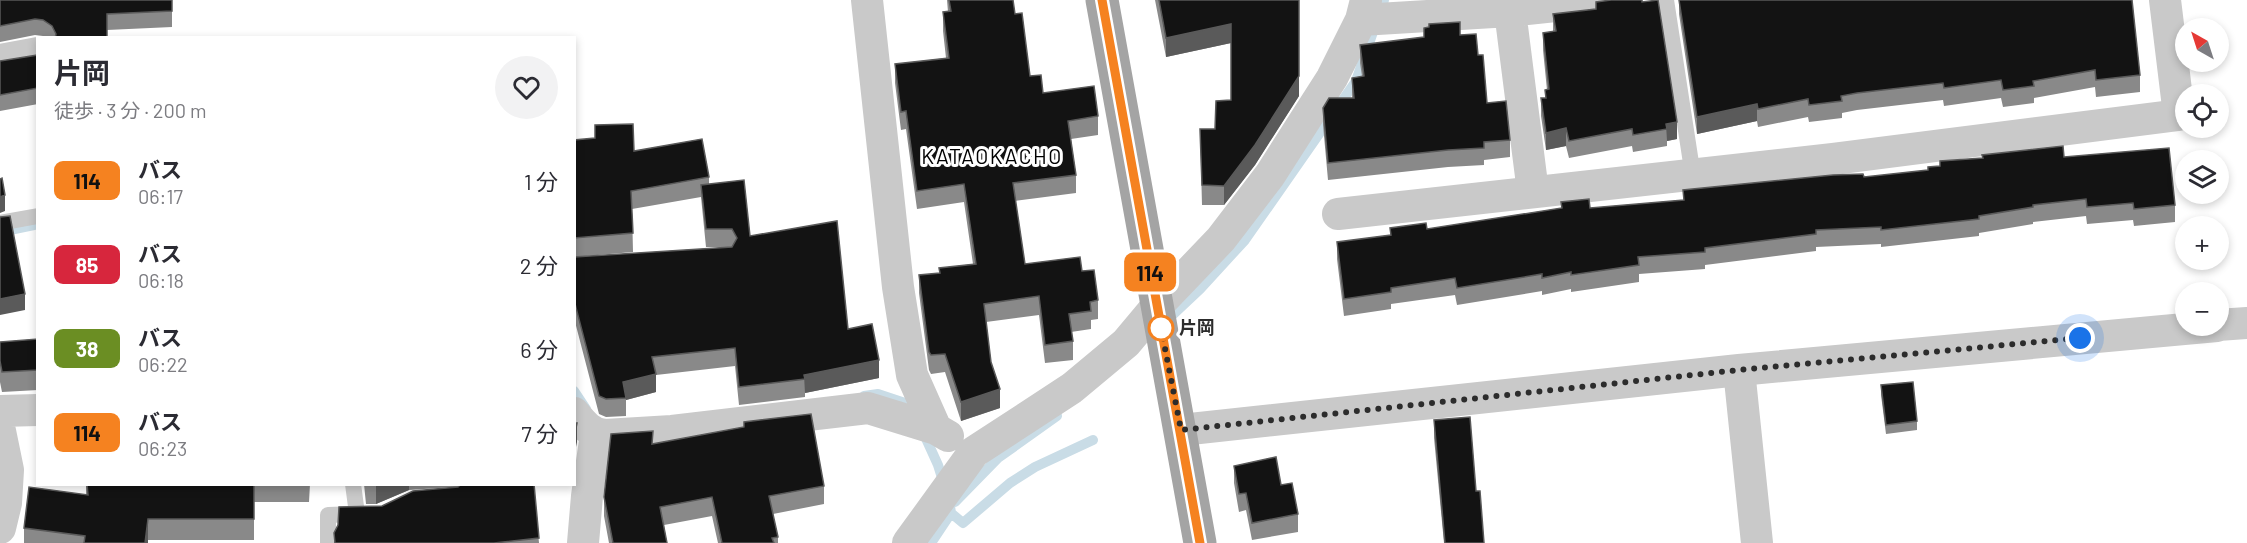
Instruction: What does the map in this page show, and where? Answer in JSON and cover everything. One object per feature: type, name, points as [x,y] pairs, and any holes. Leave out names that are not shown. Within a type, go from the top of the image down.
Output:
[{"type":"main road","points":[[1102,0],[1200,543]]},
{"type":"street","points":[[867,0],[898,287],[912,375],[936,429]]},
{"type":"street","points":[[908,543],[975,452],[1072,388],[1126,344],[1157,306],[1221,239],[1270,175],[1332,78],[1363,10],[1510,11],[1612,0]]},
{"type":"street","points":[[1338,214],[1693,176],[2179,115],[2165,0]]},
{"type":"street","points":[[1510,11],[1533,192]]},
{"type":"street","points":[[0,60],[36,53]]},
{"type":"street","points":[[2229,324],[2247,323]]},
{"type":"street","points":[[1181,430],[1739,370],[2175,329]]},
{"type":"street","points":[[1739,370],[1757,543]]},
{"type":"street","points":[[583,543],[586,496],[585,424],[672,431],[868,408],[936,429],[975,452]]},
{"type":"street","points":[[0,411],[36,410]]},
{"type":"street","points":[[0,431],[8,470],[6,503],[0,528]]},
{"type":"lane","points":[[1666,0],[1693,176]]},
{"type":"lane","points":[[0,223],[36,216]]},
{"type":"lane","points":[[353,486],[357,514]]},
{"type":"lane","points":[[328,543],[328,515],[378,515]]},
{"type":"building","points":[[0,0],[172,0],[172,11],[107,14],[107,36],[56,36],[52,26],[43,20],[35,19],[0,26]]},
{"type":"building","points":[[949,0],[1013,0],[1015,14],[1022,13],[1030,76],[1041,75],[1043,93],[1094,86],[1098,116],[1068,121],[1076,175],[1013,183],[1025,264],[1080,257],[1082,271],[1094,270],[1098,300],[1090,302],[1091,311],[1069,314],[1073,341],[1045,345],[1039,296],[984,304],[991,362],[1000,389],[961,402],[945,354],[931,355],[929,352],[919,275],[940,273],[939,268],[976,264],[964,184],[917,191],[906,111],[901,112],[895,64],[949,58],[943,12],[951,11]]},
{"type":"building","points":[[1159,0],[1299,0],[1299,76],[1255,145],[1224,186],[1202,185],[1200,129],[1215,129],[1216,101],[1231,100],[1231,24],[1166,38]]},
{"type":"building","points":[[1642,0],[1642,2],[1658,0],[1677,122],[1666,124],[1667,129],[1633,135],[1632,129],[1569,141],[1566,128],[1546,133],[1541,98],[1546,98],[1545,90],[1549,89],[1543,33],[1556,31],[1553,14],[1596,9],[1596,2]]},
{"type":"building","points":[[1679,0],[2132,0],[2140,75],[2096,80],[2095,70],[2033,81],[2034,86],[2003,90],[2001,80],[1944,88],[1943,83],[1857,93],[1841,96],[1842,101],[1809,105],[1808,99],[1758,109],[1757,104],[1697,117]]},
{"type":"building","points":[[1460,22],[1460,35],[1476,34],[1478,55],[1483,55],[1487,103],[1506,101],[1510,140],[1484,142],[1484,148],[1328,163],[1323,108],[1329,98],[1354,98],[1352,78],[1364,76],[1360,45],[1424,37],[1424,28],[1429,27],[1429,24]]},
{"type":"building","points":[[36,55],[36,88],[0,95],[0,61]]},
{"type":"building","points":[[633,124],[634,151],[702,139],[709,177],[631,191],[633,233],[576,238],[576,140],[595,138],[595,125]]},
{"type":"building","points":[[2063,146],[2064,157],[2169,148],[2175,205],[2134,209],[2133,203],[2087,207],[2086,199],[2033,205],[2033,207],[1979,216],[1979,219],[1881,230],[1881,227],[1816,230],[1816,234],[1705,248],[1705,252],[1638,257],[1639,265],[1571,275],[1571,272],[1542,278],[1542,274],[1457,288],[1455,278],[1391,288],[1391,292],[1344,299],[1337,242],[1391,235],[1390,228],[1426,223],[1427,229],[1562,208],[1561,202],[1589,199],[1590,208],[1684,200],[1683,190],[1833,175],[1863,174],[1864,177],[1928,170],[1928,167],[1940,166],[1940,161],[1983,158],[1982,155]]},
{"type":"building","points":[[2,178],[5,195],[0,197],[0,179]]},
{"type":"building","points":[[744,180],[750,236],[837,221],[848,329],[872,324],[879,360],[804,375],[805,379],[739,387],[735,348],[652,357],[656,374],[623,382],[626,398],[606,399],[599,396],[576,308],[576,257],[732,247],[737,238],[732,229],[706,229],[701,185]]},
{"type":"building","points":[[10,216],[25,294],[0,299],[0,217]]},
{"type":"building","points":[[36,339],[36,370],[2,372],[0,342]]},
{"type":"building","points":[[1913,382],[1917,421],[1886,425],[1881,385]]},
{"type":"building","points":[[811,414],[824,486],[769,496],[778,537],[772,538],[774,543],[722,543],[712,497],[660,507],[667,543],[613,543],[604,497],[611,434],[653,431],[652,444],[744,427],[744,422]]},
{"type":"building","points":[[1470,417],[1476,491],[1480,491],[1484,543],[1445,543],[1434,420]]},
{"type":"building","points":[[1276,457],[1281,485],[1292,483],[1298,514],[1252,523],[1246,493],[1239,494],[1234,466]]},
{"type":"building","points":[[87,486],[254,486],[254,519],[148,519],[145,543],[84,543],[85,536],[24,528],[29,487],[88,495]]},
{"type":"building","points":[[534,486],[539,538],[494,543],[335,543],[334,533],[338,525],[339,507],[382,506],[413,491],[458,487]]},
{"type":"waterway","points":[[1166,321],[1200,289],[1245,240],[1356,81],[1384,0]]},
{"type":"waterway","points":[[0,232],[34,225]]},
{"type":"waterway","points":[[576,394],[586,409]]},
{"type":"waterway","points":[[864,396],[878,394],[911,405],[914,412]]},
{"type":"waterway","points":[[955,502],[998,458],[1057,416]]},
{"type":"waterway","points":[[923,432],[944,484]]},
{"type":"waterway","points":[[949,499],[951,513],[963,523],[1010,483],[1035,467],[1093,440]]},
{"type":"waterway","points":[[931,543],[951,513]]},
{"type":"bus line","name":"114","points":[[1102,0],[1200,543]]},
{"type":"place","name":"片岡","points":[[1161,328]]},
{"type":"district","name":"KATAOKACHO","points":[[992,157]]},
{"type":"route","points":[[1161,328],[1181,430],[1739,370],[2080,338]]}]
